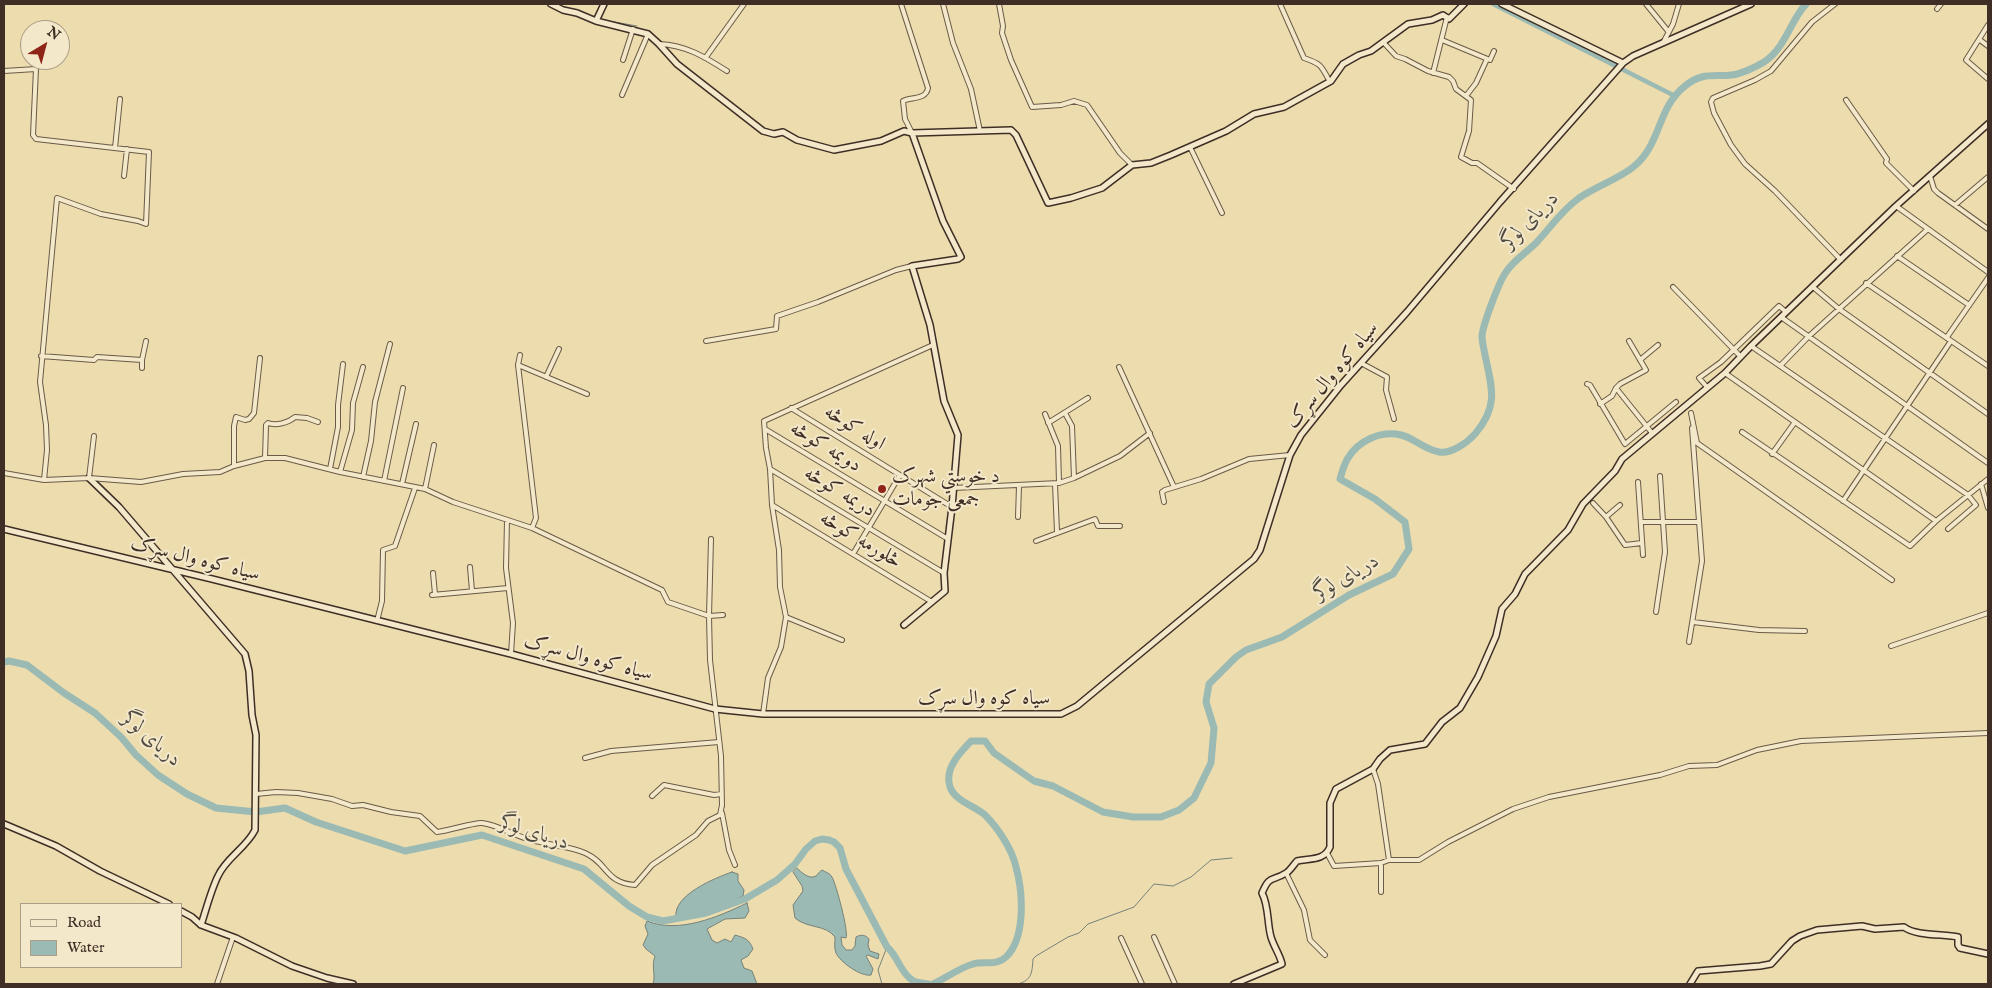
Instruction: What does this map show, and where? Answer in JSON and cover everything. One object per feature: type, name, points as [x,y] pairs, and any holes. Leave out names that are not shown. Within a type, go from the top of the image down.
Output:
[{"type":"street","points":[[551,4],[648,34],[660,44],[677,64],[763,130],[774,134],[783,132],[797,140],[834,150],[881,141],[904,131],[912,133],[1011,130],[1016,135],[1048,203],[1102,188],[1132,166],[1151,163],[1226,132],[1254,114],[1284,107],[1334,80],[1343,64],[1359,55],[1370,52],[1408,24],[1432,20],[1443,15],[1449,19],[1464,4]]},
{"type":"street","points":[[597,19],[604,4]]},
{"type":"street","points":[[706,57],[744,4]]},
{"type":"street","points":[[706,341],[776,329],[777,316],[818,302],[896,270],[958,259],[961,256],[943,221],[912,133],[905,119],[903,101],[923,96],[928,92],[928,88],[901,4]]},
{"type":"street","points":[[943,4],[952,43],[972,89],[980,131]]},
{"type":"street","points":[[999,4],[1003,26],[1002,34],[1011,60],[1032,107],[1061,105],[1074,101],[1086,105],[1120,153],[1132,166]]},
{"type":"street","points":[[1280,4],[1304,58],[1314,60],[1319,64],[1330,82]]},
{"type":"street","points":[[1502,4],[1621,66]]},
{"type":"street","points":[[1646,4],[1668,31]]},
{"type":"street","points":[[1663,43],[1673,24],[1679,4]]},
{"type":"street","name":"سیاه کوه وال سړک","points":[[4,529],[173,569],[511,654],[715,709],[762,714],[1054,715],[1069,711],[1254,559],[1260,550],[1290,455],[1300,435],[1601,86],[1633,56],[1751,4]]},
{"type":"street","points":[[1835,4],[1812,22],[1771,71],[1713,98],[1711,102],[1714,113],[1731,145],[1745,164],[1775,191],[1839,257]]},
{"type":"street","points":[[1938,9],[1941,4]]},
{"type":"street","points":[[1434,72],[1447,18]]},
{"type":"street","points":[[1988,25],[1966,60],[1988,79]]},
{"type":"street","points":[[622,60],[634,29]]},
{"type":"street","points":[[622,95],[648,34]]},
{"type":"street","points":[[1442,40],[1490,60],[1494,51]]},
{"type":"street","points":[[1980,40],[1988,46]]},
{"type":"street","points":[[1383,42],[1396,56],[1449,77],[1456,89],[1471,100],[1472,118],[1461,157],[1472,163],[1477,163],[1514,188]]},
{"type":"street","points":[[660,44],[671,44],[706,57],[727,71]]},
{"type":"street","points":[[1466,96],[1476,83],[1487,59]]},
{"type":"street","points":[[4,71],[36,69],[33,135],[36,139],[150,152],[146,224],[101,214],[57,198],[41,356],[40,382],[46,425],[44,480]]},
{"type":"street","points":[[115,148],[120,98]]},
{"type":"street","points":[[1846,100],[1887,159],[1886,163],[1913,190]]},
{"type":"street","points":[[1234,984],[1282,964],[1271,938],[1266,900],[1262,893],[1268,881],[1286,873],[1298,861],[1323,857],[1327,853],[1330,847],[1330,804],[1334,792],[1341,786],[1373,769],[1390,750],[1426,744],[1442,722],[1460,708],[1478,677],[1496,636],[1502,609],[1515,594],[1525,574],[1568,530],[1584,504],[1615,471],[1622,459],[1725,373],[1812,287],[1839,257],[1988,124]]},
{"type":"street","points":[[1190,147],[1222,214]]},
{"type":"street","points":[[124,176],[127,149]]},
{"type":"street","points":[[1930,176],[1934,189],[1988,228]]},
{"type":"street","points":[[1955,205],[1988,179]]},
{"type":"street","points":[[1896,206],[1988,272]]},
{"type":"street","points":[[1780,366],[1866,283],[1928,229]]},
{"type":"street","points":[[1897,256],[1969,305]]},
{"type":"street","points":[[904,625],[945,591],[944,573],[958,435],[944,401],[930,325],[912,266]]},
{"type":"street","points":[[1946,337],[1988,278]]},
{"type":"street","points":[[1866,283],[1988,366]]},
{"type":"street","points":[[1673,287],[1740,357]]},
{"type":"street","points":[[1812,287],[1839,309],[1988,414]]},
{"type":"street","points":[[1707,387],[1699,378],[1733,350],[1779,306],[1786,312]]},
{"type":"street","points":[[1781,318],[1988,463]]},
{"type":"street","points":[[142,368],[146,341]]},
{"type":"street","points":[[1600,404],[1612,396],[1616,388],[1646,370],[1628,341]]},
{"type":"street","points":[[1842,501],[1951,341]]},
{"type":"street","points":[[363,477],[371,441],[375,402],[390,344]]},
{"type":"street","points":[[1640,360],[1658,345]]},
{"type":"street","points":[[762,714],[768,678],[780,647],[786,617],[780,587],[779,550],[772,505],[765,419],[933,346]]},
{"type":"street","points":[[1751,346],[1968,495],[1976,505],[1948,529]]},
{"type":"street","points":[[546,377],[559,349]]},
{"type":"street","points":[[41,356],[94,360],[97,357],[142,360]]},
{"type":"street","points":[[520,356],[518,365],[536,518],[532,528]]},
{"type":"street","points":[[234,466],[234,426],[236,417],[244,420],[249,419],[254,414],[260,358]]},
{"type":"street","points":[[1361,363],[1387,377],[1386,390],[1394,419]]},
{"type":"street","points":[[330,469],[338,427],[338,405],[343,364]]},
{"type":"street","points":[[518,365],[587,394]]},
{"type":"street","points":[[1118,367],[1174,487]]},
{"type":"street","points":[[340,472],[352,430],[353,403],[363,368]]},
{"type":"street","points":[[1725,373],[1936,521]]},
{"type":"street","points":[[1587,384],[1590,385],[1624,444],[1676,402]]},
{"type":"street","points":[[384,481],[403,388]]},
{"type":"street","points":[[1616,388],[1652,433]]},
{"type":"street","points":[[1048,422],[1066,413],[1088,398]]},
{"type":"street","points":[[1688,403],[1697,443],[1892,580]]},
{"type":"street","name":"اوله کوڅه","points":[[791,408],[952,507]]},
{"type":"street","points":[[1066,413],[1072,426],[1074,478]]},
{"type":"street","points":[[1689,642],[1694,622],[1702,561],[1691,413]]},
{"type":"street","points":[[1045,414],[1058,446],[1057,532]]},
{"type":"street","points":[[265,458],[266,425],[268,423],[272,425],[290,422],[295,417],[307,418],[318,422]]},
{"type":"street","points":[[1772,454],[1795,422]]},
{"type":"street","points":[[402,484],[416,424]]},
{"type":"street","name":"دویمه کوڅه","points":[[765,429],[948,539]]},
{"type":"street","points":[[1742,432],[1910,546],[1936,521],[1988,479]]},
{"type":"street","points":[[953,488],[1057,483],[1074,478],[1120,456],[1150,433]]},
{"type":"street","points":[[90,478],[94,436]]},
{"type":"street","points":[[425,489],[434,444]]},
{"type":"street","points":[[1164,502],[1162,492],[1174,487],[1202,479],[1250,459],[1290,455]]},
{"type":"street","points":[[4,473],[44,480],[90,478],[141,482],[183,474],[220,472],[234,466],[265,458],[285,458],[340,472],[425,489],[453,502],[532,528],[662,590],[668,602],[709,616],[724,615]]},
{"type":"street","name":"دریمه کوڅه","points":[[770,469],[944,573]]},
{"type":"street","points":[[853,554],[900,475]]},
{"type":"street","points":[[1656,612],[1665,552],[1660,476]]},
{"type":"street","points":[[90,478],[119,507],[245,654],[249,671],[252,715],[256,735],[256,824],[252,838],[234,855],[217,877],[201,925]]},
{"type":"street","points":[[1638,482],[1643,555]]},
{"type":"street","points":[[1981,484],[1988,508]]},
{"type":"street","points":[[1018,517],[1019,486]]},
{"type":"street","points":[[377,621],[382,601],[383,550],[395,546],[415,488]]},
{"type":"street","points":[[1592,503],[1606,516],[1624,545],[1642,543]]},
{"type":"street","points":[[1606,516],[1620,504]]},
{"type":"street","name":"څلورمه کوڅه","points":[[772,505],[932,602]]},
{"type":"street","points":[[1036,541],[1095,519],[1098,526],[1120,526]]},
{"type":"street","points":[[508,520],[506,568],[513,623],[511,654]]},
{"type":"street","points":[[1641,522],[1699,522]]},
{"type":"street","points":[[711,539],[710,660],[720,742],[722,805],[730,850],[735,865]]},
{"type":"street","points":[[470,567],[472,591]]},
{"type":"street","points":[[433,573],[434,594],[508,588]]},
{"type":"street","points":[[1891,646],[1988,613]]},
{"type":"street","points":[[786,617],[842,640]]},
{"type":"street","points":[[1694,622],[1759,630],[1806,631]]},
{"type":"street","points":[[1327,853],[1334,866],[1381,863],[1389,860],[1419,860],[1448,842],[1513,809],[1549,796],[1660,775],[1689,766],[1717,765],[1757,750],[1802,741],[1988,734]]},
{"type":"street","points":[[585,758],[611,751],[720,742]]},
{"type":"street","points":[[1373,769],[1378,784],[1389,860]]},
{"type":"street","points":[[652,796],[664,785],[714,795],[721,794]]},
{"type":"street","points":[[256,794],[276,792],[298,793],[332,799],[352,806],[363,805],[391,812],[420,816],[437,832],[480,823],[494,826],[525,838],[585,852],[597,860],[611,876],[622,884],[635,885],[652,866],[696,835],[708,821],[720,815],[722,805]]},
{"type":"street","points":[[4,824],[56,846],[100,872],[166,903]]},
{"type":"street","points":[[1381,863],[1381,892]]},
{"type":"street","points":[[1286,873],[1304,910],[1310,940],[1325,955]]},
{"type":"street","points":[[182,912],[201,925],[233,937],[292,966],[327,978],[353,984]]},
{"type":"street","points":[[1690,984],[1698,971],[1771,964],[1792,941],[1800,936],[1822,929],[1862,926],[1875,928],[1904,927],[1908,930],[1922,932],[1927,935],[1958,937],[1960,948],[1988,954]]},
{"type":"street","points":[[217,984],[233,937]]},
{"type":"street","points":[[1154,937],[1175,984]]},
{"type":"street","points":[[1121,938],[1142,984]]},
{"type":"water","points":[[797,868],[805,875],[811,877],[816,876],[822,870],[831,876],[846,927],[846,938],[841,937],[842,945],[846,950],[852,950],[855,946],[856,937],[862,935],[869,939],[870,951],[879,954],[878,959],[866,956],[873,969],[871,975],[862,974],[851,968],[838,957],[835,937],[831,933],[805,924],[795,918],[793,905],[803,891],[793,872]]},
{"type":"water","points":[[732,872],[738,874],[738,881],[744,890],[743,896],[720,907],[676,917],[677,909],[681,902],[696,888]]},
{"type":"water","points":[[747,903],[749,911],[745,918],[725,919],[707,929],[712,940],[717,943],[725,939],[731,942],[735,935],[748,941],[753,949],[748,956],[741,960],[744,968],[752,971],[757,984],[653,984],[655,956],[643,945],[648,934],[645,926],[647,921],[659,925],[685,925],[724,914]]},
{"type":"waterway","points":[[1493,4],[1675,96]]},
{"type":"waterway","name":"دریای لوگر","points":[[933,984],[968,966],[1002,960],[1012,949],[1020,927],[1020,889],[1014,860],[1008,846],[985,815],[961,800],[950,787],[949,773],[954,761],[962,751],[971,741],[985,741],[994,753],[1034,781],[1053,786],[1103,812],[1133,817],[1161,817],[1179,810],[1194,798],[1211,763],[1214,728],[1206,702],[1209,684],[1236,657],[1246,650],[1282,637],[1349,595],[1393,574],[1409,549],[1405,522],[1375,499],[1340,479],[1345,463],[1352,452],[1371,438],[1386,434],[1401,435],[1439,452],[1454,450],[1472,437],[1483,424],[1488,414],[1492,396],[1482,341],[1483,330],[1496,293],[1509,268],[1579,198],[1626,172],[1642,159],[1649,149],[1669,105],[1685,86],[1702,77],[1736,74],[1764,62],[1777,50],[1806,4]]},
{"type":"waterway","points":[[558,5],[566,8]]},
{"type":"waterway","points":[[603,20],[637,26]]},
{"type":"waterway","name":"دریای لوگر","points":[[4,662],[9,661],[27,665],[64,693],[95,713],[158,775],[187,794],[216,808],[256,812],[285,808],[316,822],[405,851],[482,835],[584,869],[629,906],[647,917],[663,921],[706,913],[745,899],[777,880],[795,864],[806,849],[815,841],[829,840],[840,848],[846,869],[887,947],[908,977],[914,981],[928,984]]},
{"type":"waterway","points":[[1018,984],[1029,978],[1032,972],[1033,959],[1036,956],[1068,937],[1079,933],[1088,924],[1134,907],[1154,884],[1173,886],[1191,877],[1211,860],[1232,858]]},
{"type":"waterway","points":[[882,984],[878,970],[887,947]]},
{"type":"place","name":"د خوستي شهرک جمعی جومات","points":[[882,489]]}]
